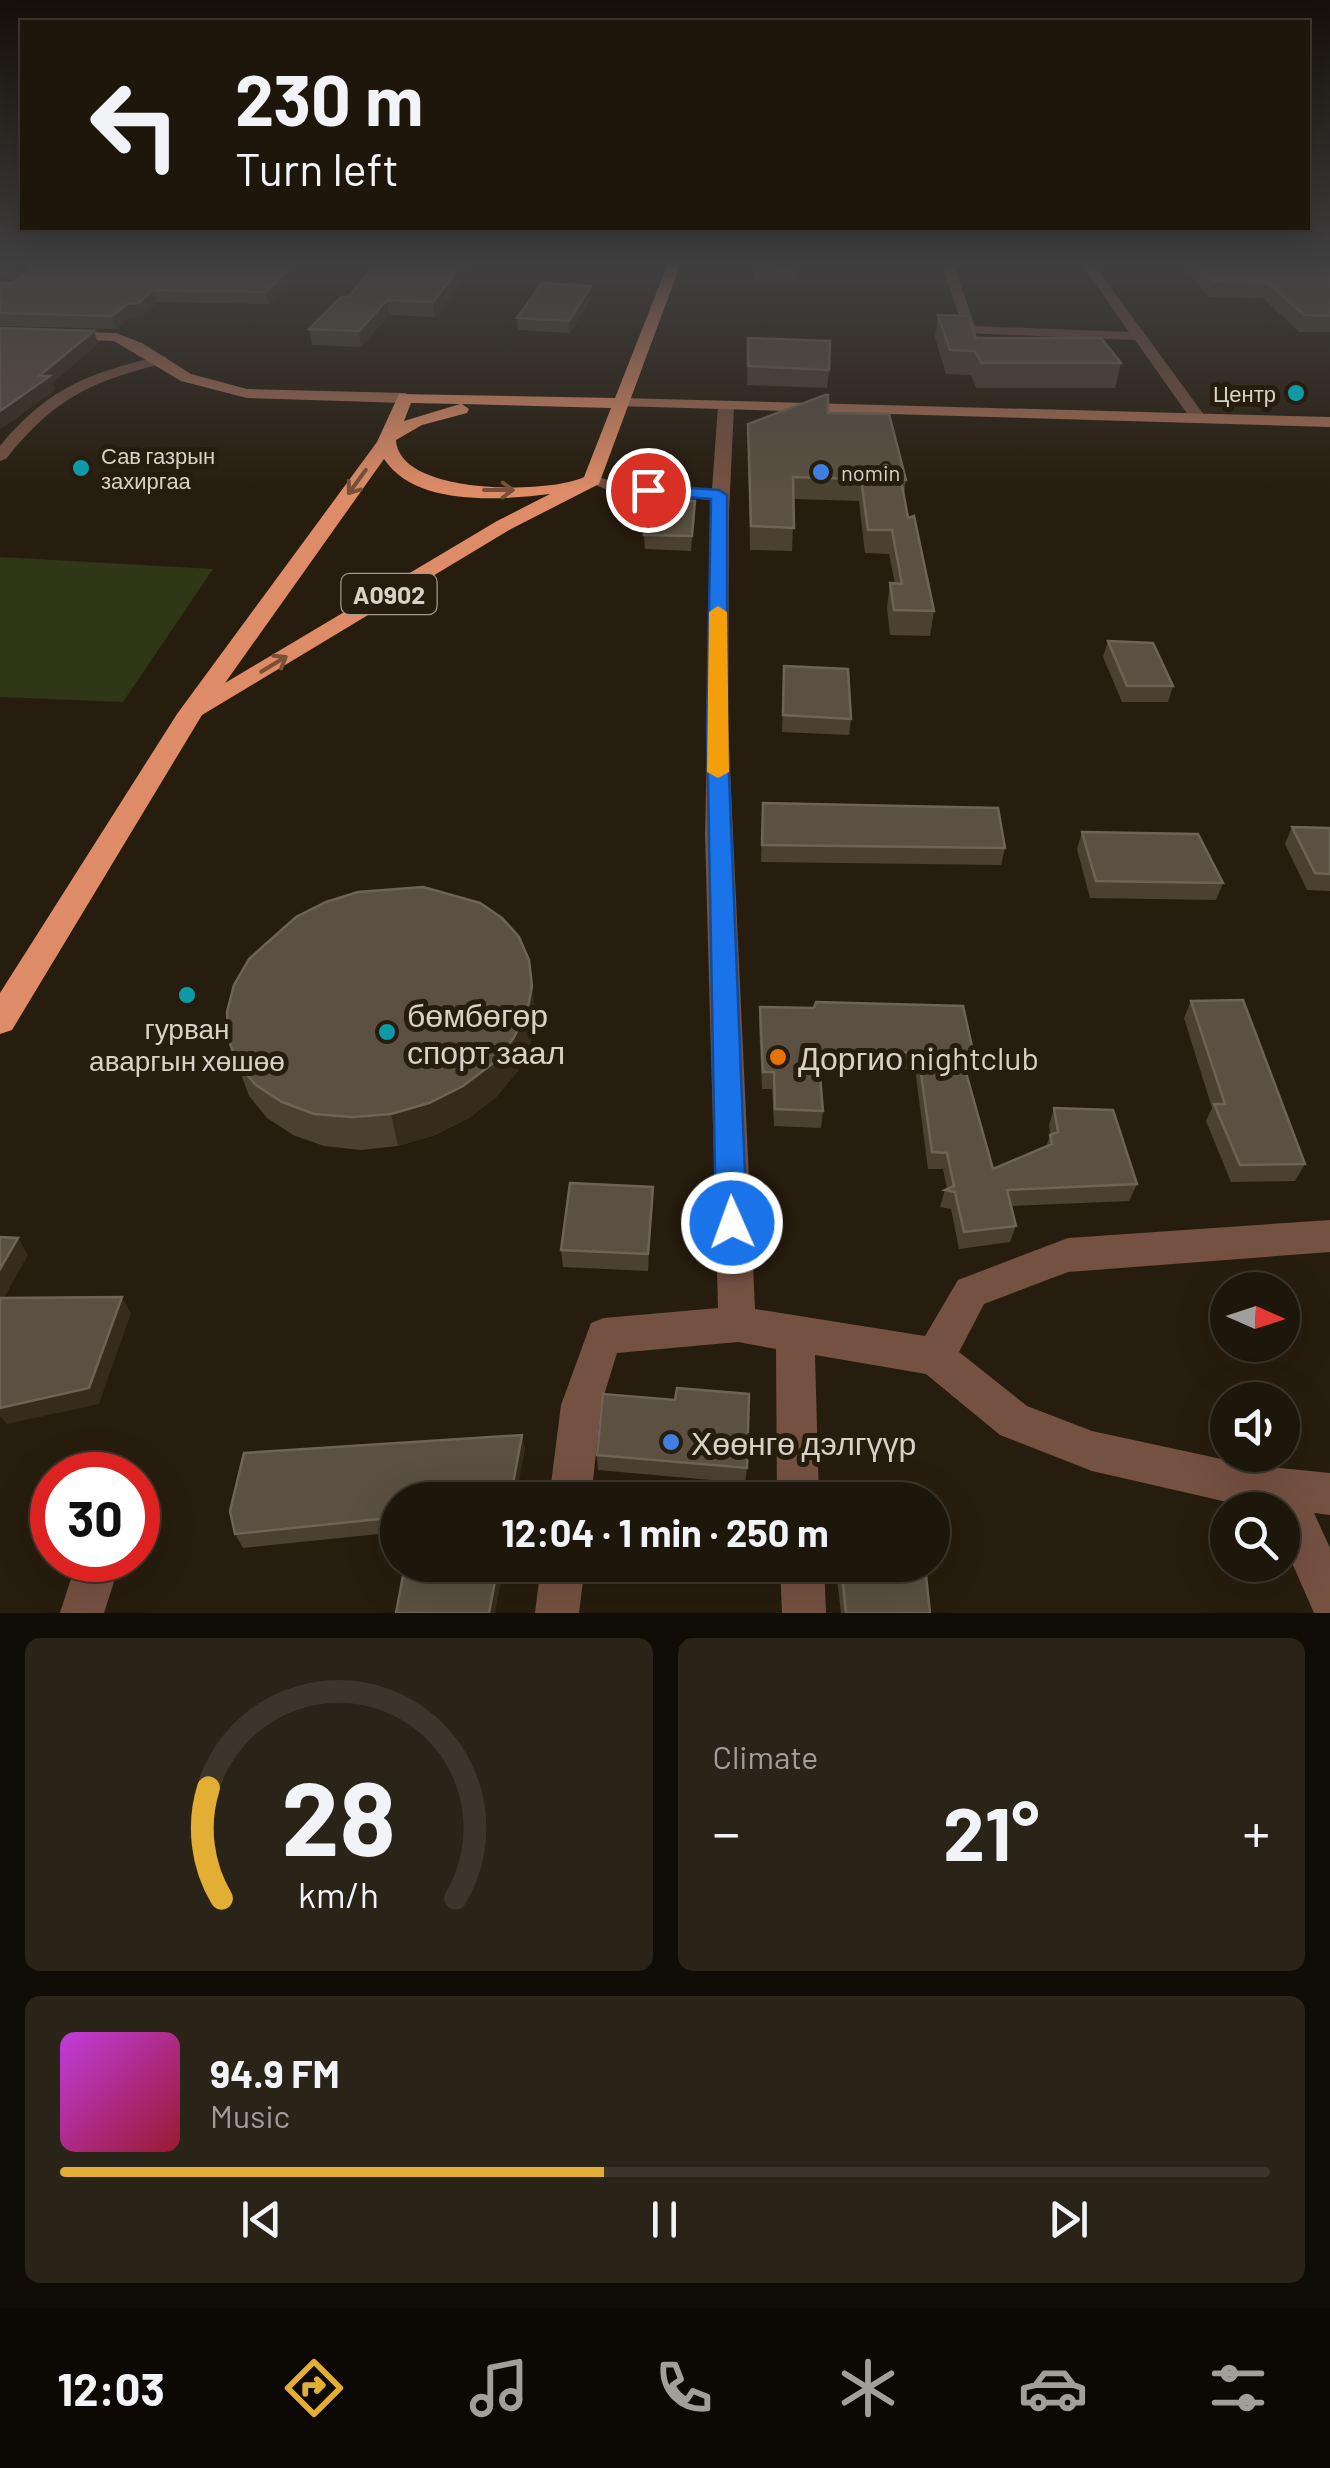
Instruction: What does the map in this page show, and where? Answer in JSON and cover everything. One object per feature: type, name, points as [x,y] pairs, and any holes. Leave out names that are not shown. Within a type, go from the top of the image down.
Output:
[{"type":"highway","points":[[517,402],[416,421],[388,440],[397,465],[420,480],[446,488],[524,490],[592,480],[645,341]]},
{"type":"highway","points":[[406,398],[622,403]]},
{"type":"highway","name":"A0902","points":[[0,1021],[190,714],[388,440],[406,398]]},
{"type":"highway","name":"A0902","points":[[190,714],[504,525],[592,480]]},
{"type":"main road","points":[[124,341],[192,381],[244,394],[406,398]]},
{"type":"main road","points":[[622,403],[1330,422]]},
{"type":"street","points":[[1144,341],[1199,419]]},
{"type":"street","points":[[0,456],[70,386],[161,360]]},
{"type":"street","points":[[726,406],[719,495],[717,727],[732,1261],[738,1324]]},
{"type":"street","points":[[592,480],[613,487],[719,495]]},
{"type":"street","points":[[935,1357],[971,1292],[1068,1255],[1330,1236]]},
{"type":"street","points":[[572,1482],[582,1405],[604,1336],[738,1324],[935,1357],[1014,1421],[1092,1452],[1282,1489],[1330,1494]]},
{"type":"street","points":[[795,1333],[798,1482]]},
{"type":"street","points":[[1282,1489],[1330,1599]]},
{"type":"street","points":[[82,1613],[92,1582]]},
{"type":"street","points":[[557,1613],[560,1582]]},
{"type":"street","points":[[803,1582],[804,1613]]},
{"type":"green space","points":[[0,557],[213,569],[123,702],[0,697]]},
{"type":"building","points":[[0,341],[81,341],[39,376],[50,376],[0,411]]},
{"type":"building","points":[[748,341],[830,341],[829,370],[748,366]]},
{"type":"building","points":[[947,341],[1104,341],[1121,363],[981,363],[975,351],[950,350]]},
{"type":"building","points":[[825,395],[828,413],[889,414],[906,480],[901,480],[908,518],[914,516],[934,611],[894,610],[890,583],[902,584],[892,530],[868,530],[861,479],[793,477],[794,528],[751,526],[748,424]]},
{"type":"building","points":[[651,499],[695,501],[692,536],[644,535]]},
{"type":"building","points":[[1108,641],[1153,643],[1173,686],[1127,686]]},
{"type":"building","points":[[784,666],[848,669],[851,719],[783,715]]},
{"type":"building","points":[[763,803],[998,808],[1005,848],[762,845]]},
{"type":"building","points":[[1292,827],[1330,828],[1330,874],[1315,873]]},
{"type":"building","points":[[1082,832],[1198,834],[1223,883],[1096,881]]},
{"type":"building","name":"бөмбөгөр спорт заал","points":[[423,887],[480,903],[502,918],[519,937],[529,960],[532,986],[527,1012],[513,1039],[492,1064],[463,1086],[429,1103],[391,1114],[314,1114],[282,1102],[256,1085],[237,1063],[228,1038],[227,1012],[234,985],[249,959],[296,917],[326,902],[358,892]]},
{"type":"building","points":[[1243,1000],[1305,1164],[1240,1165],[1214,1104],[1225,1104],[1191,1001]]},
{"type":"building","points":[[816,1002],[963,1006],[973,1051],[960,1051],[993,1169],[1052,1144],[1050,1135],[1058,1132],[1054,1108],[1113,1110],[1137,1184],[1007,1190],[1016,1226],[964,1232],[955,1192],[945,1190],[954,1186],[947,1153],[932,1152],[918,1052],[818,1053],[823,1111],[775,1109],[774,1072],[763,1072],[760,1007],[814,1008]]},
{"type":"building","points":[[570,1183],[653,1187],[648,1254],[561,1250]]},
{"type":"building","points":[[0,1237],[18,1238],[0,1269]]},
{"type":"building","points":[[122,1297],[89,1388],[0,1408],[0,1298]]},
{"type":"building","name":"Хөөнгө дэлгүүр","points":[[677,1388],[749,1394],[747,1468],[597,1455],[603,1394],[675,1400]]},
{"type":"building","points":[[522,1435],[513,1482],[380,1482],[380,1519],[235,1534],[230,1511],[244,1453]]},
{"type":"building","points":[[402,1582],[495,1582],[489,1613],[396,1613]]},
{"type":"building","points":[[843,1582],[927,1582],[930,1613],[846,1613]]},
{"type":"slow traffic","points":[[718,612],[718,772]]},
{"type":"place","name":"Центр","points":[[1296,393]]},
{"type":"place","name":"Сав газрын захиргаа","points":[[81,468]]},
{"type":"place","name":"nomin","points":[[821,472]]},
{"type":"place","name":"гурван аваргын хөшөө","points":[[187,995]]},
{"type":"place","name":"бөмбөгөр спорт заал","points":[[387,1032]]},
{"type":"place","name":"Доргио nightclub","points":[[778,1057]]},
{"type":"place","name":"Хөөнгө дэлгүүр","points":[[671,1442]]},
{"type":"route","points":[[648,490],[719,495],[717,727],[732,1223]]}]
